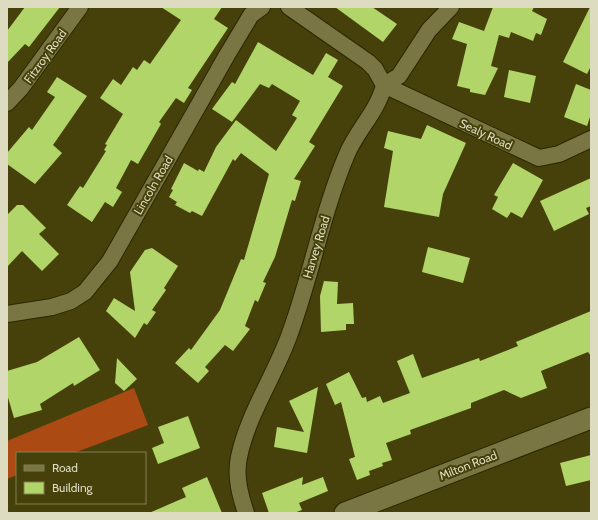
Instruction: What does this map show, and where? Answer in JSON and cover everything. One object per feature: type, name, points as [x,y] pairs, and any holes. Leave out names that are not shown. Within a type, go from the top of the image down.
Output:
[{"type":"street","name":"Fitzroy Road","points":[[7,103],[21,88],[80,7]]},
{"type":"street","name":"Lincoln Road","points":[[7,314],[52,307],[71,301],[85,292],[110,260],[227,54],[251,15],[262,7]]},
{"type":"street","points":[[289,7],[368,62],[378,73],[384,85],[399,76],[429,30],[451,7]]},
{"type":"street","name":"Sealy Road","points":[[384,85],[539,158],[559,154],[591,139]]},
{"type":"street","name":"Harvey Road","points":[[246,513],[240,497],[238,480],[239,458],[245,435],[289,336],[338,174],[350,146],[378,102],[384,85]]},
{"type":"street","name":"Milton Road","points":[[346,513],[591,418]]},
{"type":"shaded area","points":[[134,388],[148,425],[77,452],[16,452],[16,475],[7,479],[7,441]]},
{"type":"building","points":[[25,7],[60,7],[29,47],[25,44],[7,63],[7,31]]},
{"type":"building","points":[[161,7],[222,7],[214,19],[228,28],[188,88],[192,90],[184,103],[176,98],[159,122],[161,124],[138,164],[131,160],[116,188],[122,192],[113,207],[105,202],[92,222],[67,205],[80,186],[83,188],[106,151],[104,150],[107,145],[105,144],[123,114],[100,98],[113,79],[121,85],[133,67],[137,70],[144,60],[150,64],[181,20]]},
{"type":"building","points":[[335,7],[372,7],[397,24],[383,42]]},
{"type":"building","points":[[493,7],[534,7],[532,11],[547,19],[541,35],[536,33],[533,41],[511,32],[509,38],[499,35],[491,66],[498,68],[485,95],[470,92],[470,89],[457,86],[467,44],[452,39],[459,22],[484,31]]},
{"type":"building","points":[[590,7],[591,66],[587,74],[563,62]]},
{"type":"building","points":[[258,42],[313,75],[326,53],[338,60],[328,77],[343,86],[309,142],[315,146],[294,179],[301,181],[295,201],[292,200],[275,257],[263,282],[266,283],[258,302],[255,300],[245,326],[250,329],[233,351],[225,345],[205,367],[209,371],[198,383],[175,363],[189,348],[191,350],[220,310],[241,259],[244,260],[269,174],[241,153],[235,161],[233,159],[202,216],[192,211],[190,213],[175,205],[177,202],[169,197],[173,190],[171,189],[184,163],[198,171],[199,169],[204,172],[216,147],[236,120],[276,151],[297,118],[292,115],[300,101],[272,84],[269,88],[260,84],[232,122],[212,109],[232,82],[235,84]]},
{"type":"building","points":[[509,70],[536,76],[530,103],[504,97]]},
{"type":"building","points":[[57,77],[87,96],[53,145],[62,153],[35,184],[7,164],[7,153],[29,127],[32,130],[55,97],[47,92]]},
{"type":"building","points":[[576,84],[591,90],[591,114],[587,126],[564,117]]},
{"type":"building","points":[[427,125],[466,143],[443,194],[439,217],[384,207],[393,151],[384,148],[388,131],[421,139]]},
{"type":"building","points":[[513,163],[543,180],[522,218],[511,212],[507,218],[492,209],[498,197],[494,195]]},
{"type":"building","points":[[591,178],[591,206],[586,208],[589,214],[554,231],[540,201]]},
{"type":"building","points":[[17,205],[23,205],[46,228],[39,234],[59,254],[42,271],[22,251],[7,267],[7,215]]},
{"type":"building","points":[[428,247],[470,258],[463,283],[422,272]]},
{"type":"building","points":[[152,248],[178,266],[164,288],[166,290],[152,310],[156,312],[147,325],[144,323],[135,338],[106,311],[114,298],[135,311],[130,272],[145,250]]},
{"type":"building","points":[[324,281],[338,282],[337,304],[353,303],[354,324],[346,324],[346,330],[321,332],[320,296]]},
{"type":"building","points":[[591,311],[591,356],[588,352],[541,371],[547,388],[521,398],[504,390],[471,403],[471,408],[410,430],[411,434],[386,443],[392,460],[382,463],[383,466],[369,471],[370,475],[357,480],[349,459],[355,457],[341,402],[335,405],[326,384],[349,372],[362,398],[366,397],[367,402],[380,396],[383,403],[410,393],[397,361],[413,354],[422,378],[479,358],[480,361],[518,346],[516,342]]},
{"type":"building","points":[[79,337],[100,370],[74,386],[73,383],[40,404],[42,410],[14,418],[7,394],[7,371],[37,362]]},
{"type":"building","points":[[117,358],[137,379],[124,391],[115,383]]},
{"type":"building","points":[[318,387],[307,453],[274,447],[277,427],[304,432],[289,401]]},
{"type":"building","points":[[188,416],[200,448],[158,464],[152,448],[164,443],[158,427]]},
{"type":"building","points":[[591,455],[591,480],[566,486],[560,463]]},
{"type":"building","points":[[207,477],[222,513],[149,513],[186,497],[182,488]]},
{"type":"building","points":[[303,477],[302,485],[323,477],[328,491],[299,503],[302,510],[294,513],[269,513],[262,493]]}]
